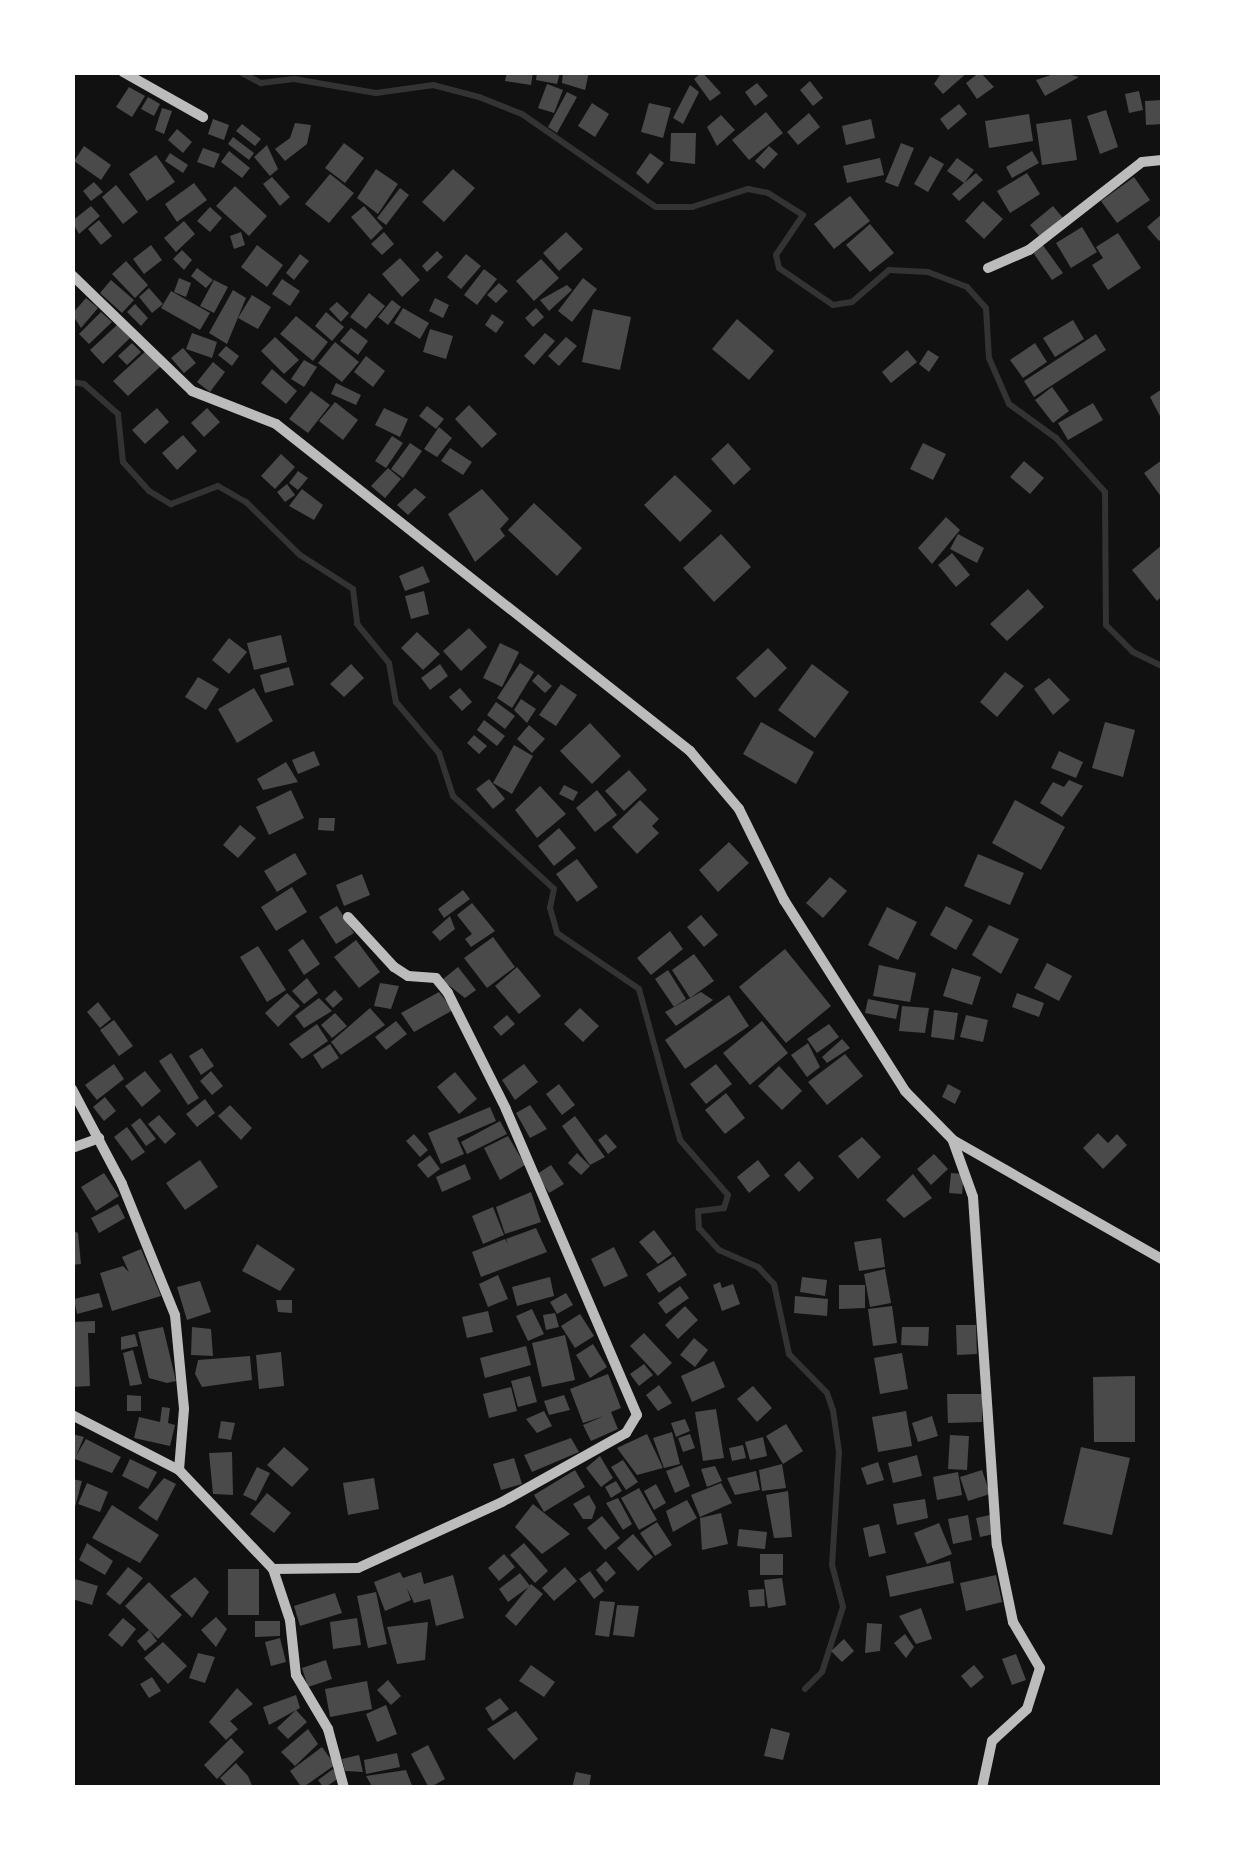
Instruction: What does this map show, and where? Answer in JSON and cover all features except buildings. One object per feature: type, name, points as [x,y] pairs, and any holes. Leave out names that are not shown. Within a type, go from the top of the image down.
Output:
[{"type":"street","points":[[123,72],[203,117]]},
{"type":"street","points":[[988,268],[1028,250],[1142,162],[1162,160]]},
{"type":"street","points":[[72,274],[192,391],[276,424],[690,750],[739,809],[784,900],[895,1076],[953,1140],[967,1164],[973,1197],[997,1545],[1012,1622],[1040,1668],[1027,1709],[992,1741],[982,1788]]},
{"type":"street","points":[[273,1570],[358,1568],[502,1502],[626,1433],[637,1415],[506,1109],[448,993],[436,978],[408,976],[394,967],[348,917]]},
{"type":"street","points":[[72,1089],[98,1138],[175,1316],[184,1408],[179,1470]]},
{"type":"street","points":[[72,1148],[98,1138]]},
{"type":"street","points":[[953,1140],[1162,1259]]},
{"type":"street","points":[[72,1415],[179,1470],[242,1542],[273,1570],[290,1620],[296,1675],[328,1729],[344,1788]]},
{"type":"waterway","points":[[240,72],[261,83],[294,79],[376,93],[433,85],[479,97],[522,114],[656,207],[692,207],[748,189],[768,193],[803,215],[776,255],[779,268],[833,305],[852,302],[889,270],[928,272],[967,287],[986,308],[989,358],[1009,404],[1056,438],[1105,492],[1106,625],[1133,652],[1162,666]]},
{"type":"waterway","points":[[72,382],[84,384],[118,414],[123,462],[149,491],[171,504],[218,486],[246,502],[300,555],[353,589],[357,624],[389,663],[396,702],[439,753],[453,796],[554,889],[550,908],[557,933],[639,989],[680,1140],[728,1195],[724,1208],[698,1211],[699,1228],[719,1250],[758,1267],[774,1284],[789,1354],[827,1393],[833,1410],[839,1452],[832,1565],[843,1607],[822,1672],[805,1689]]}]
